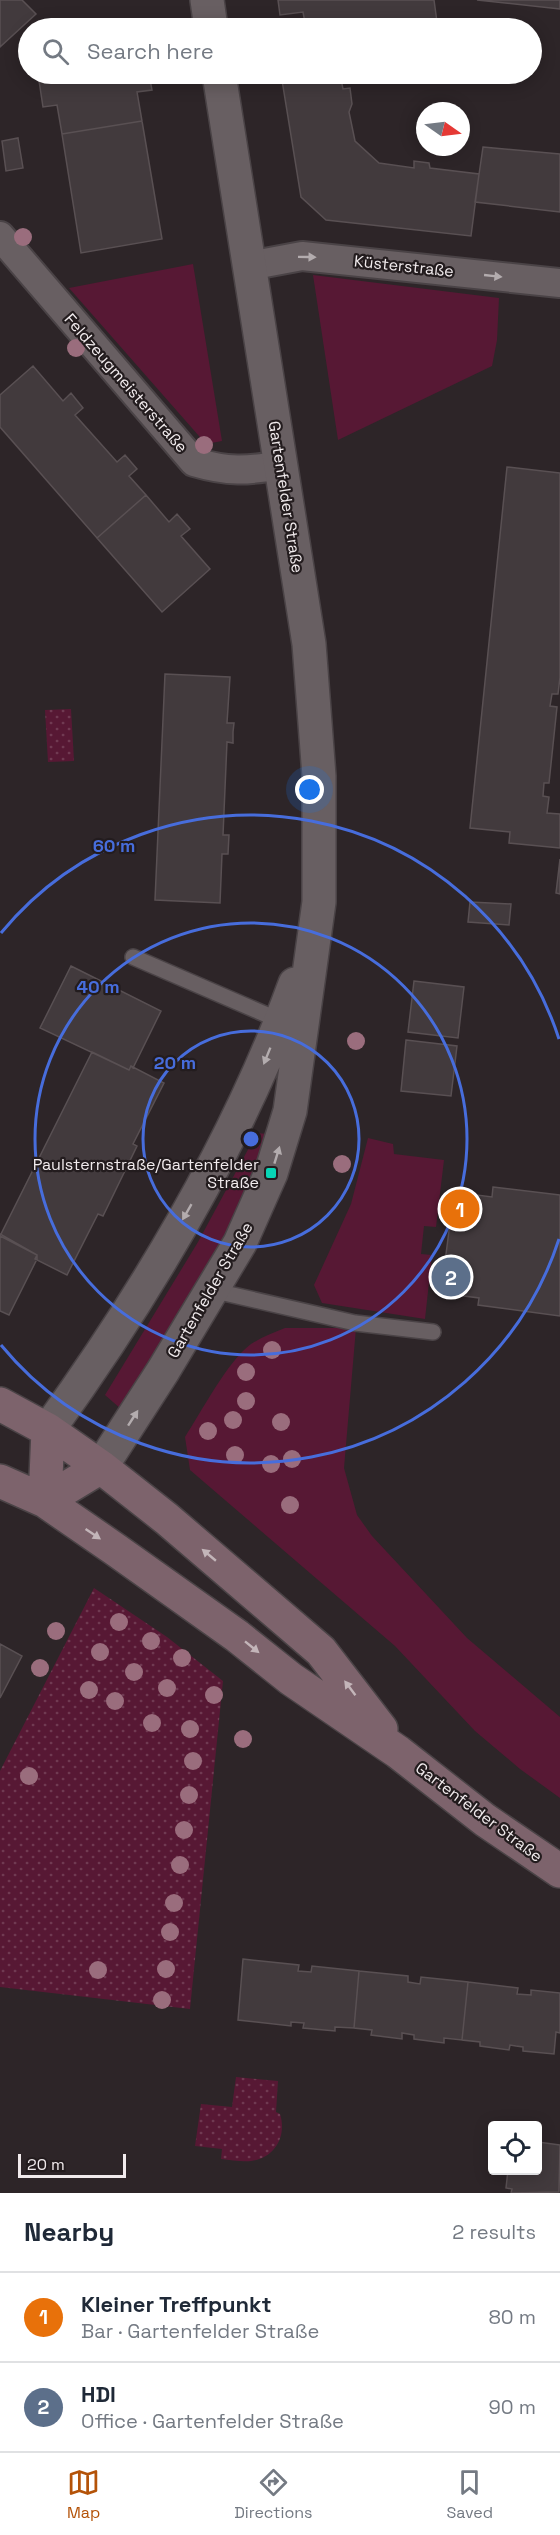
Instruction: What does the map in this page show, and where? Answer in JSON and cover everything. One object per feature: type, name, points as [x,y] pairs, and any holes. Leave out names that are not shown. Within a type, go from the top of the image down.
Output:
[{"type":"main road","points":[[0,1404],[48,1430],[45,1501],[0,1481]]},
{"type":"main road","name":"Gartenfelder Straße","points":[[48,1430],[101,1467],[167,1519],[321,1651],[398,1752]]},
{"type":"main road","name":"Gartenfelder Straße","points":[[101,1467],[45,1501],[228,1629],[291,1679],[398,1752],[485,1820],[560,1871]]},
{"type":"street","points":[[207,0],[210,18]]},
{"type":"street","name":"Gartenfelder Straße","points":[[101,1467],[163,1371],[240,1243],[267,1183],[290,1111],[317,923],[320,834],[314,699],[309,644],[221,84]]},
{"type":"street","name":"Feldzeugmeisterstraße","points":[[6,255],[194,462],[219,469],[245,472],[281,465]]},
{"type":"street","name":"Küsterstraße","points":[[249,266],[302,256],[560,283]]},
{"type":"street","name":"Gartenfelder Straße","points":[[48,1430],[94,1364],[188,1211],[258,1078],[317,923]]},
{"type":"lane","points":[[133,957],[281,1021]]},
{"type":"lane","points":[[211,1290],[355,1323],[433,1332]]},
{"type":"shaded area","points":[[193,264],[222,441],[206,444],[69,288]]},
{"type":"shaded area","points":[[313,275],[499,298],[497,340],[492,366],[338,440]]},
{"type":"shaded area","points":[[71,709],[74,761],[48,762],[45,710]]},
{"type":"shaded area","points":[[257,1133],[267,1134],[254,1177],[231,1227],[121,1409],[105,1395],[198,1242]]},
{"type":"shaded area","points":[[368,1138],[393,1144],[394,1154],[444,1160],[436,1227],[424,1226],[421,1254],[432,1255],[425,1319],[322,1303],[314,1285],[351,1204]]},
{"type":"shaded area","points":[[285,1328],[356,1328],[344,1468],[357,1515],[372,1536],[467,1638],[560,1717],[560,1798],[520,1769],[475,1731],[395,1646],[190,1470],[185,1437],[224,1374],[251,1344]]},
{"type":"shaded area","points":[[94,1588],[167,1637],[223,1681],[190,2009],[0,1987],[0,1771]]},
{"type":"shaded area","points":[[236,2077],[278,2081],[276,2112],[280,2114],[282,2122],[280,2138],[273,2151],[251,2161],[221,2159],[222,2149],[195,2146],[201,2104],[232,2107]]},
{"type":"building","points":[[0,0],[22,0],[36,14],[32,18],[18,18],[18,30],[0,47]]},
{"type":"building","points":[[278,0],[434,0],[436,18],[304,18],[303,12],[280,15]]},
{"type":"building","points":[[477,0],[560,0],[560,9]]},
{"type":"building","points":[[40,84],[151,84],[152,90],[137,92],[142,121],[62,134],[57,105],[43,107]]},
{"type":"building","points":[[283,84],[342,84],[343,89],[350,88],[352,104],[349,112],[355,141],[379,163],[414,168],[414,161],[429,163],[430,168],[479,174],[471,236],[326,220],[301,197]]},
{"type":"building","points":[[142,121],[162,239],[81,253],[62,134]]},
{"type":"building","points":[[18,138],[23,168],[6,171],[2,141]]},
{"type":"building","points":[[483,147],[560,154],[560,212],[475,202]]},
{"type":"building","points":[[33,366],[63,401],[71,393],[83,408],[75,415],[117,462],[125,455],[137,469],[129,476],[146,495],[97,538],[0,427],[0,395]]},
{"type":"building","points":[[507,467],[560,473],[560,677],[558,694],[552,694],[550,706],[557,707],[549,783],[544,783],[543,796],[549,797],[547,813],[560,814],[560,848],[509,843],[510,832],[470,828]]},
{"type":"building","points":[[146,495],[169,522],[177,514],[190,529],[181,536],[210,569],[162,612],[97,538]]},
{"type":"building","points":[[165,674],[230,677],[227,723],[234,723],[233,743],[227,742],[223,835],[229,835],[228,854],[222,854],[220,903],[155,900]]},
{"type":"building","points":[[560,859],[560,894],[556,893]]},
{"type":"building","points":[[470,902],[511,904],[509,925],[468,922]]},
{"type":"building","points":[[71,966],[161,1011],[133,1068],[131,1066],[129,1070],[40,1028]]},
{"type":"building","points":[[414,981],[464,987],[458,1038],[408,1032]]},
{"type":"building","points":[[406,1040],[457,1046],[451,1096],[401,1091]]},
{"type":"building","points":[[92,1052],[129,1070],[131,1066],[164,1083],[133,1144],[137,1146],[103,1216],[98,1214],[67,1275],[35,1259],[37,1255],[0,1236]]},
{"type":"building","points":[[493,1187],[560,1195],[560,1316],[478,1305],[479,1298],[441,1293],[454,1192],[492,1197]]},
{"type":"building","points":[[0,1234],[37,1255],[9,1315],[0,1311]]},
{"type":"building","points":[[0,1644],[22,1656],[0,1698]]},
{"type":"building","points":[[243,1959],[299,1965],[298,1971],[311,1972],[312,1966],[359,1971],[354,2028],[335,2027],[335,2031],[303,2028],[304,2023],[291,2022],[291,2026],[238,2020]]},
{"type":"building","points":[[359,1971],[408,1976],[408,1982],[420,1984],[421,1977],[468,1982],[462,2040],[444,2038],[444,2043],[414,2039],[414,2035],[402,2033],[402,2039],[371,2035],[372,2030],[354,2028]]},
{"type":"building","points":[[468,1982],[518,1988],[517,1994],[531,1995],[531,1990],[560,1993],[560,2033],[556,2032],[554,2054],[523,2051],[523,2047],[510,2045],[509,2050],[480,2046],[480,2042],[462,2040]]},
{"type":"building","points":[[542,2143],[560,2145],[559,2192],[511,2193],[512,2189],[506,2188],[507,2175],[542,2175]]},
{"type":"place","name":"Paulsternstraße/Gartenfelder Straße","points":[[271,1173]]},
{"type":"place","name":"Kleiner Treffpunkt","points":[[460,1209]]},
{"type":"place","name":"HDI","points":[[451,1277]]}]
